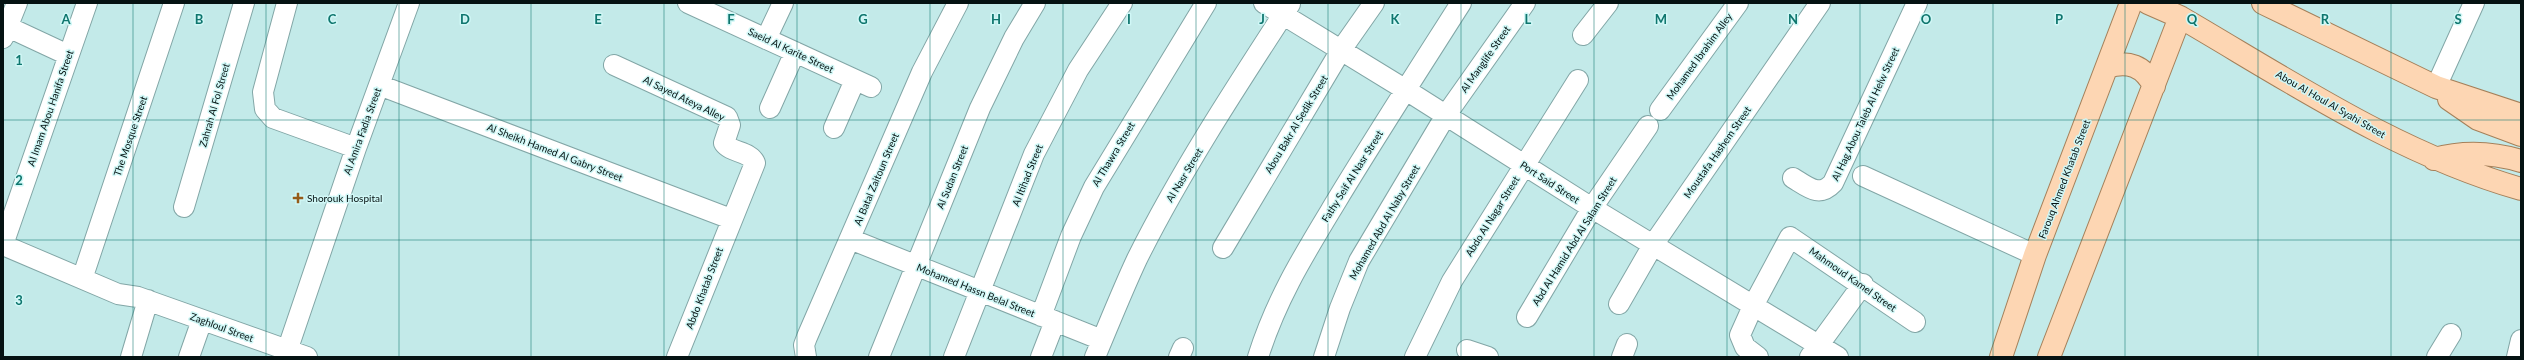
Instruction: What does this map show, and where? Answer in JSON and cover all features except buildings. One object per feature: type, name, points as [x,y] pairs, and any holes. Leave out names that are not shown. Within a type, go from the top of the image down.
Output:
[{"type":"main road","name":"Farouq Ahmed Khatab Street","points":[[2001,357],[2035,255],[2132,3]]},
{"type":"main road","name":"Abou Al Houl Al Syahi Street","points":[[2148,3],[2180,17],[2403,145],[2434,159],[2521,189]]},
{"type":"main road","points":[[2274,6],[2436,87],[2521,115]]},
{"type":"main road","points":[[2049,357],[2180,17]]},
{"type":"main road","points":[[2107,67],[2118,63],[2135,66],[2149,76],[2154,86]]},
{"type":"main road","points":[[2436,87],[2449,99],[2478,120],[2521,135]]},
{"type":"main road","points":[[2434,159],[2470,153],[2490,154],[2521,161]]},
{"type":"street","points":[[18,3],[5,32],[68,55]]},
{"type":"street","name":"Al Imam Abou Hanifa Street","points":[[4,239],[87,3]]},
{"type":"street","name":"The Mosque Street","points":[[85,270],[174,3]]},
{"type":"street","name":"Zahrah Al Fol Street","points":[[184,208],[244,3]]},
{"type":"street","points":[[287,3],[263,92],[265,109],[274,118],[356,148]]},
{"type":"street","name":"Al Amira Fadia Street","points":[[274,351],[356,148],[409,3]]},
{"type":"street","name":"Saeid Al Karite Street","points":[[688,3],[863,83],[850,109],[834,128]]},
{"type":"street","points":[[766,39],[783,3]]},
{"type":"street","name":"Al Batal Zaitoun Street","points":[[806,357],[804,345],[922,72],[958,3]]},
{"type":"street","name":"Al Sudan Street","points":[[880,357],[980,108],[1014,38],[1035,3]]},
{"type":"street","name":"Al Itihad Street","points":[[954,357],[1034,154],[1078,70],[1122,3]]},
{"type":"street","name":"Al Thawra Street","points":[[1041,357],[1048,318],[1071,236],[1094,187],[1206,3]]},
{"type":"street","name":"Port Said Street","points":[[1264,3],[1286,9],[1341,50],[1592,208],[1753,306],[1815,351],[1838,357]]},
{"type":"street","name":"Abou Bakr Al Sedik Street","points":[[1223,248],[1341,50],[1374,3]]},
{"type":"street","name":"Fathy Seif Al Nasr Street","points":[[1258,357],[1269,323],[1288,281],[1406,90],[1462,3]]},
{"type":"street","name":"Al Manglife Street","points":[[1446,115],[1525,3]]},
{"type":"street","points":[[1583,35],[1608,3]]},
{"type":"street","name":"Mohamed Ibrahim Alley","points":[[1660,110],[1738,3]]},
{"type":"street","name":"Moustafa Hashem Street","points":[[1619,304],[1653,245],[1820,3]]},
{"type":"street","name":"Al Hag Abou Taleb Al Helw Street","points":[[1794,178],[1816,192],[1828,188],[1833,183],[1917,3]]},
{"type":"street","points":[[2436,87],[2474,3]]},
{"type":"street","name":"Al Nasr Street","points":[[1099,349],[1122,292],[1155,224],[1286,9]]},
{"type":"street","points":[[770,108],[795,52]]},
{"type":"street","name":"Al Sayed Ateya Alley","points":[[614,65],[728,118],[730,125],[724,143],[727,147],[752,157],[755,163],[731,219]]},
{"type":"street","name":"Abdo Al Nagar Street","points":[[1415,357],[1452,281],[1578,80]]},
{"type":"street","name":"Al Sheikh Hamed Al Gabry Street","points":[[379,85],[731,219]]},
{"type":"street","name":"Mohamed Abd Al Naby Street","points":[[1324,357],[1340,308],[1359,261],[1446,115]]},
{"type":"street","name":"Abd Al Hamid Abd Al Salam Street","points":[[1527,317],[1592,208],[1648,126]]},
{"type":"street","points":[[1863,176],[2035,255]]},
{"type":"street","name":"Abdo Khatab Street","points":[[676,357],[731,219]]},
{"type":"street","name":"Mahmoud Kamel Street","points":[[1753,306],[1790,237],[1863,284],[1915,322]]},
{"type":"street","name":"Zaghloul Street","points":[[4,239],[85,270],[128,289],[143,299]]},
{"type":"street","name":"Zaghloul Street","points":[[4,239],[118,294],[143,299],[202,320],[274,351],[307,357]]},
{"type":"street","name":"Mohamed Hassn Belal Street","points":[[850,239],[1048,318],[1099,349]]},
{"type":"street","points":[[1815,351],[1863,284]]},
{"type":"street","points":[[131,357],[143,299]]},
{"type":"street","points":[[1753,306],[1743,326],[1740,340],[1745,347],[1758,357]]},
{"type":"street","points":[[189,357],[202,320]]},
{"type":"street","points":[[2438,357],[2451,334]]},
{"type":"street","points":[[2517,357],[2521,340]]},
{"type":"street","points":[[1467,350],[1488,357]]},
{"type":"place","name":"Shorouk Hospital","points":[[298,198]]}]
